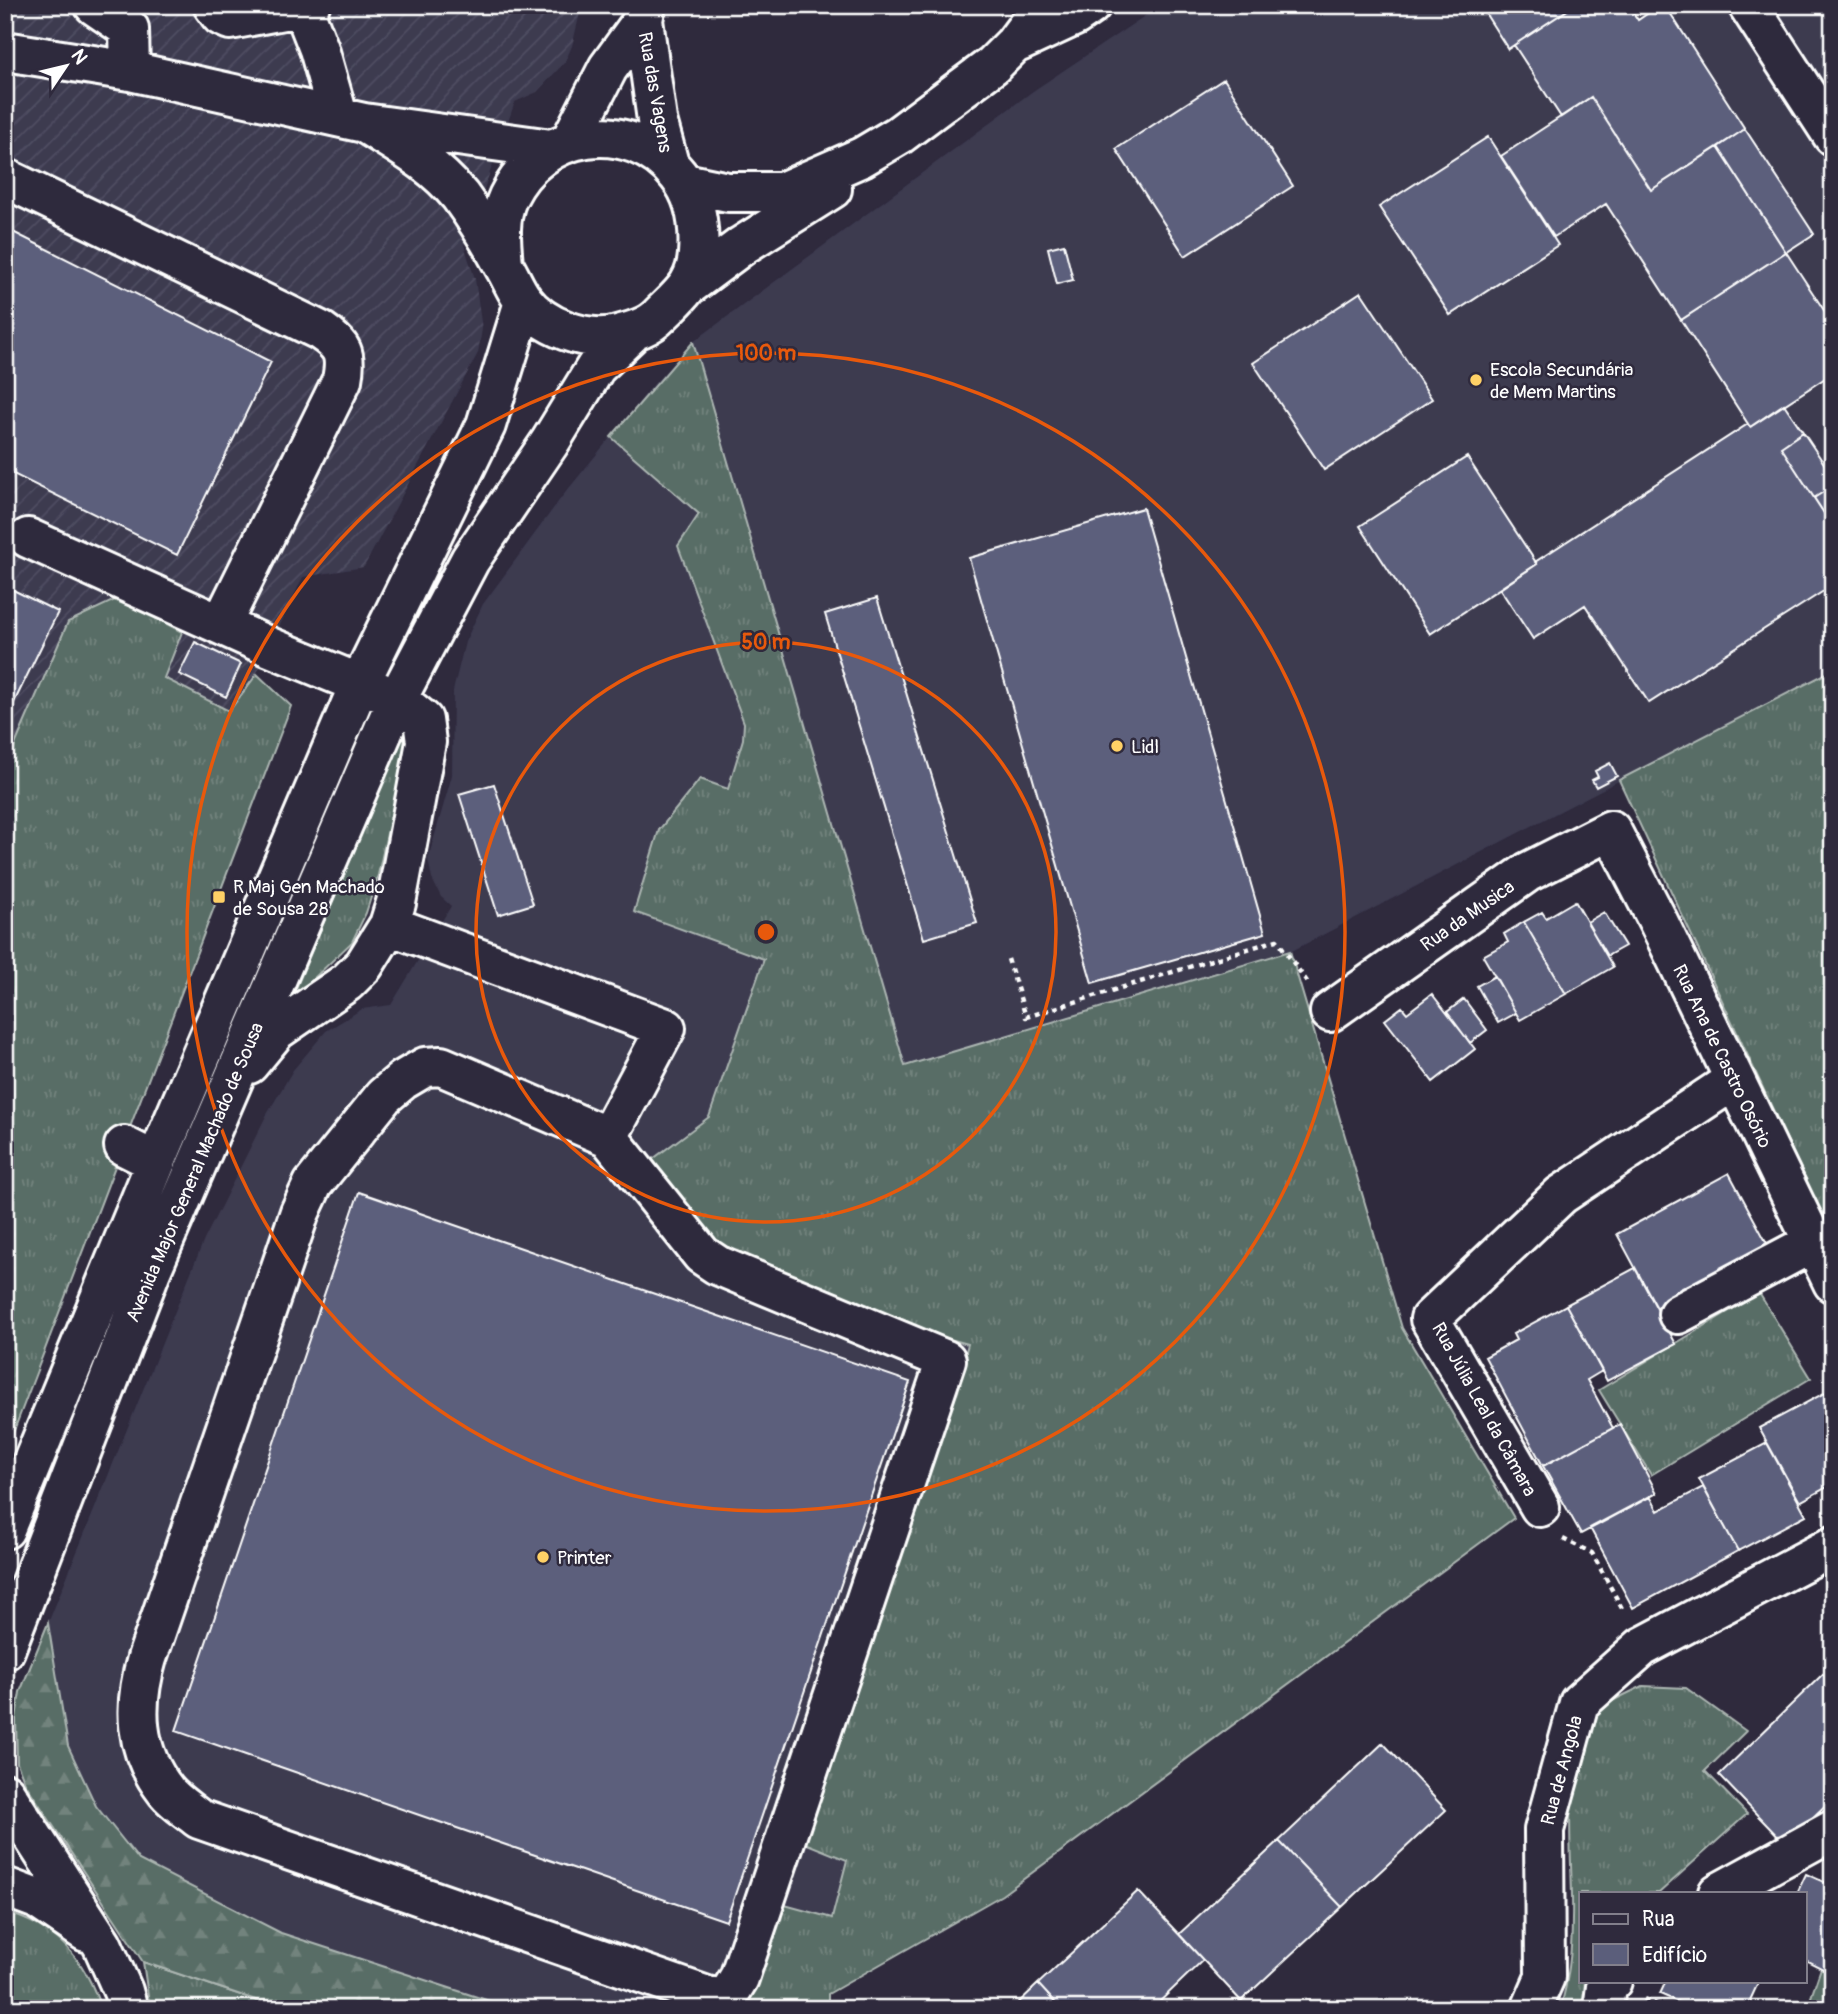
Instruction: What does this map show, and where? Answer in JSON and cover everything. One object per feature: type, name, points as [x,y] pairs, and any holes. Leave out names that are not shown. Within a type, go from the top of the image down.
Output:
[{"type":"street","points":[[94,5],[127,17],[130,71]]},
{"type":"street","points":[[213,5],[221,16],[230,20],[307,6],[320,49],[351,120],[429,163],[460,197],[524,302],[549,323],[579,335],[608,337],[654,322],[692,283],[743,245],[828,193],[862,157]]},
{"type":"street","points":[[5,51],[130,71],[351,120],[561,145],[606,136],[640,145],[677,173],[728,192],[782,191],[862,157],[899,135],[993,65],[1014,44],[1043,5]]},
{"type":"street","points":[[1014,44],[1075,16],[1090,5]]},
{"type":"street","points":[[1748,5],[1833,136]]},
{"type":"street","name":"Rua das Vagens","points":[[561,145],[645,13]]},
{"type":"street","name":"Rua das Vagens","points":[[645,13],[657,120],[677,173]]},
{"type":"street","points":[[503,264],[499,231],[507,199],[524,170],[561,145]]},
{"type":"street","points":[[677,173],[700,224],[698,258],[692,283]]},
{"type":"street","points":[[5,178],[321,331],[337,342],[345,361],[342,380],[221,625]]},
{"type":"street","name":"Avenida Major General Machado de Sousa","points":[[5,1529],[140,1154],[360,683],[486,425],[524,302]]},
{"type":"street","name":"Avenida Major General Machado de Sousa","points":[[5,1650],[150,1271],[397,699],[470,559],[543,453],[596,367],[635,330]]},
{"type":"street","points":[[28,538],[270,647],[397,699],[423,720],[426,742],[396,903],[389,925],[363,965],[347,982],[277,1030],[226,1091]]},
{"type":"street","name":"Rua da Musica","points":[[1329,1012],[1528,872],[1611,830]]},
{"type":"street","name":"Rua Ana de Castro Osório","points":[[1611,830],[1658,921],[1833,1283]]},
{"type":"street","points":[[389,925],[666,1028],[608,1137]]},
{"type":"street","points":[[441,1066],[608,1137],[702,1255],[717,1265],[946,1360],[739,1978],[732,1991],[720,1998],[707,1996],[199,1819],[167,1793],[156,1777],[145,1752],[136,1714],[139,1683],[147,1658],[300,1212],[313,1184],[384,1096],[425,1067],[441,1066]]},
{"type":"street","name":"Rua Júlia Leal da Câmara","points":[[1540,1507],[1430,1319],[1561,1195],[1734,1080]]},
{"type":"street","points":[[1678,1314],[1812,1243]]},
{"type":"street","name":"Rua de Angola","points":[[1531,2009],[1545,1977],[1544,1830],[1579,1703],[1642,1647],[1833,1546]]},
{"type":"street","points":[[5,1793],[102,1944],[128,2009]]},
{"type":"street","points":[[1720,1892],[1833,1830]]},
{"type":"street","points":[[5,1887],[37,1899],[102,1944]]},
{"type":"street","points":[[1603,2009],[1606,1987],[1611,1982]]},
{"type":"path","points":[[1008,959],[1026,1017],[1278,940],[1329,1012]]},
{"type":"path","points":[[1540,1507],[1559,1537],[1592,1553],[1642,1647]]},
{"type":"shaded area","points":[[5,5],[582,5],[572,46],[565,62],[537,92],[515,102],[464,245],[475,279],[482,329],[478,353],[364,567],[303,577],[257,673],[291,706],[5,1454]]},
{"type":"shaded area","points":[[1161,5],[1833,5],[1833,669],[1290,952],[1402,1328],[1514,1518],[1002,1895],[803,2009],[282,2009],[143,1962],[25,1783],[17,1763],[16,1718],[20,1692],[204,1240],[266,1116],[293,1070],[326,1031],[362,1009],[391,1005],[451,906],[441,897],[432,879],[428,859],[452,775],[453,691],[465,642],[483,604],[561,498],[654,384],[693,342],[1033,91]]},
{"type":"green space","points":[[693,342],[905,1066],[1290,951],[1402,1328],[1514,1518],[1002,1895],[828,1994],[828,2009],[747,2009],[781,1904],[832,1918],[847,1860],[802,1842],[950,1409],[968,1344],[906,1327],[717,1245],[645,1165],[709,1117],[764,959],[634,912],[659,830],[700,779],[728,789],[743,739],[744,723],[678,546],[699,514],[611,437]]},
{"type":"green space","points":[[119,598],[182,632],[164,678],[229,711],[257,674],[291,706],[5,1454],[5,768],[68,622]]},
{"type":"green space","points":[[1833,670],[1833,1238],[1619,780]]},
{"type":"green space","points":[[402,736],[408,738],[378,875],[366,913],[352,942],[291,1000]]},
{"type":"green space","points":[[1759,1293],[1811,1378],[1651,1475],[1599,1390]]},
{"type":"green space","points":[[48,1623],[68,1746],[96,1806],[139,1860],[281,1933],[514,2009],[282,2009],[143,1962],[25,1783],[17,1763],[16,1718],[20,1692]]},
{"type":"green space","points":[[1643,1686],[1686,1688],[1746,1731],[1705,1771],[1747,1814],[1660,1892],[1579,1892],[1579,1982],[1591,1982],[1581,2009],[1560,2009],[1568,1976],[1571,1942],[1570,1814],[1575,1759],[1581,1735],[1592,1715],[1608,1703]]},
{"type":"green space","points":[[5,1912],[40,1926],[66,1947],[87,1974],[101,2009],[5,2009]]},
{"type":"green space","points":[[143,1962],[282,2009],[150,2009]]},
{"type":"green space","points":[[1821,1968],[1833,1974],[1833,2009],[1807,2009]]},
{"type":"building","points":[[1480,5],[1575,5],[1508,49]]},
{"type":"building","points":[[1575,5],[1628,5],[1638,20],[1660,5],[1665,5],[1745,129],[1651,190],[1591,97],[1561,117],[1514,45]]},
{"type":"building","points":[[1224,79],[1293,186],[1185,256],[1116,149]]},
{"type":"building","points":[[1591,97],[1651,190],[1718,147],[1786,252],[1681,320],[1606,204],[1554,237],[1501,156]]},
{"type":"building","points":[[1745,129],[1814,234],[1786,252],[1718,147]]},
{"type":"building","points":[[1488,137],[1558,245],[1450,315],[1379,207]]},
{"type":"building","points":[[5,228],[271,362],[177,555],[5,470]]},
{"type":"building","points":[[1064,244],[1073,280],[1057,284],[1048,248]]},
{"type":"building","points":[[1786,252],[1833,324],[1833,373],[1750,427],[1681,320]]},
{"type":"building","points":[[1361,292],[1432,399],[1324,470],[1253,363]]},
{"type":"building","points":[[1784,404],[1803,432],[1781,447],[1833,527],[1833,585],[1649,703],[1585,605],[1533,639],[1500,589],[1537,564],[1535,562],[1748,424],[1750,427]]},
{"type":"building","points":[[1803,432],[1833,477],[1833,486],[1814,498],[1781,447]]},
{"type":"building","points":[[1467,457],[1537,564],[1430,634],[1360,526]]},
{"type":"building","points":[[1833,486],[1833,527],[1814,498]]},
{"type":"building","name":"Lidl","points":[[1143,508],[1265,933],[1092,983],[969,558]]},
{"type":"building","points":[[5,586],[58,612],[5,721]]},
{"type":"building","points":[[877,598],[977,923],[924,939],[825,614]]},
{"type":"building","points":[[195,642],[241,664],[226,697],[179,674]]},
{"type":"building","points":[[1610,763],[1617,776],[1596,787],[1592,780],[1598,777],[1595,771]]},
{"type":"building","points":[[494,784],[533,904],[498,915],[459,794]]},
{"type":"building","points":[[1575,901],[1613,967],[1566,994],[1524,922],[1542,912],[1546,918]]},
{"type":"building","points":[[1604,912],[1625,946],[1607,956],[1587,922]]},
{"type":"building","points":[[1524,922],[1566,994],[1520,1020],[1483,956],[1508,942],[1504,934]]},
{"type":"building","points":[[1495,976],[1516,1013],[1498,1023],[1477,986]]},
{"type":"building","points":[[1432,994],[1475,1049],[1433,1082],[1385,1020],[1402,1007],[1407,1013]]},
{"type":"building","points":[[1464,999],[1487,1030],[1470,1043],[1447,1012]]},
{"type":"building","points":[[1729,1173],[1769,1247],[1657,1308],[1617,1234]]},
{"type":"building","name":"Printer","points":[[359,1192],[910,1382],[726,1921],[176,1731]]},
{"type":"building","points":[[1635,1268],[1676,1344],[1607,1381],[1566,1305]]},
{"type":"building","points":[[1566,1305],[1602,1371],[1587,1380],[1613,1428],[1543,1466],[1485,1357],[1516,1340],[1513,1334]]},
{"type":"building","points":[[1828,1391],[1833,1399],[1833,1484],[1800,1502],[1759,1428]]},
{"type":"building","points":[[1620,1424],[1657,1493],[1581,1534],[1543,1466]]},
{"type":"building","points":[[1767,1443],[1806,1515],[1738,1551],[1699,1479]]},
{"type":"building","points":[[1703,1487],[1738,1551],[1633,1608],[1590,1528],[1650,1496],[1658,1511]]},
{"type":"building","points":[[1823,1674],[1833,1684],[1833,1798],[1785,1844],[1719,1775]]},
{"type":"building","points":[[1383,1743],[1446,1810],[1342,1907],[1279,1841]]},
{"type":"building","points":[[1279,1841],[1342,1907],[1241,2001],[1179,1934]]},
{"type":"building","points":[[1806,1874],[1833,1886],[1833,1974],[1806,1960],[1806,1892],[1797,1892]]},
{"type":"building","points":[[1138,1891],[1203,1960],[1152,2009],[1061,2009],[1038,1984]]},
{"type":"building","points":[[1666,1982],[1759,1982],[1746,2009],[1694,2009],[1660,1994]]},
{"type":"building","points":[[1038,1984],[1061,2009],[1012,2009]]},
{"type":"place","name":"Escola Secundária de Mem Martins","points":[[1476,380]]},
{"type":"place","name":"Lidl","points":[[1117,746]]},
{"type":"place","name":"R Maj Gen Machado de Sousa 28","points":[[219,897]]},
{"type":"place","name":"Printer","points":[[543,1557]]}]
